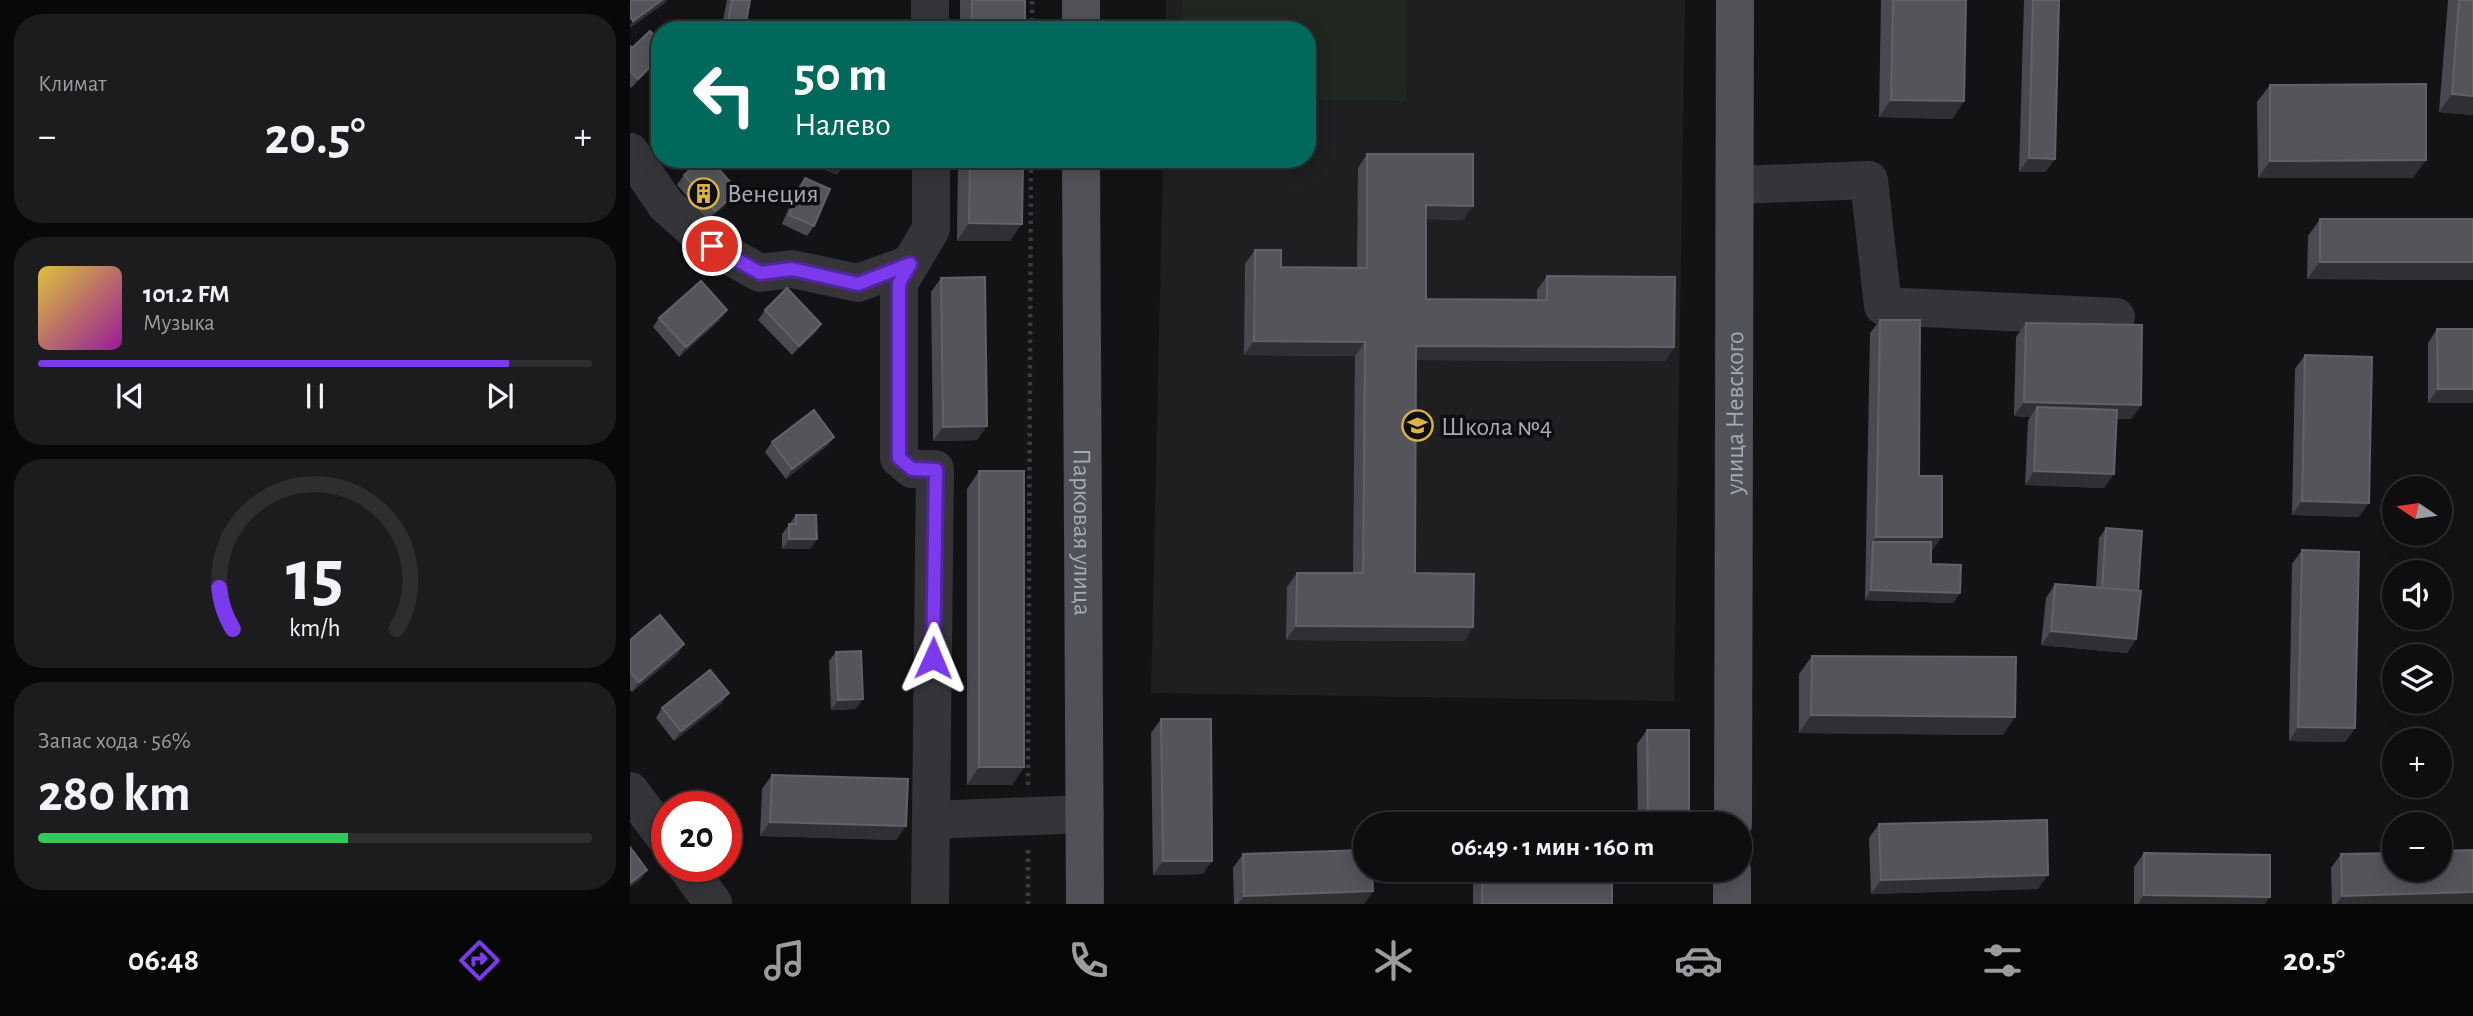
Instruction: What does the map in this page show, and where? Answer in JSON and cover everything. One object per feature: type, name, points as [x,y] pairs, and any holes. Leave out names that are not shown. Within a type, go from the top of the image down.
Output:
[{"type":"main road","points":[[1081,0],[1081,21]]},
{"type":"main road","name":"улица Невского","points":[[1733,812],[1735,0]]},
{"type":"main road","name":"Парковая улица","points":[[1082,168],[1085,904]]},
{"type":"main road","points":[[1732,882],[1732,904]]},
{"type":"street","points":[[930,0],[930,21]]},
{"type":"street","points":[[630,152],[666,205],[712,246],[760,273],[792,269],[858,284],[910,264]]},
{"type":"street","points":[[930,904],[936,470],[912,469],[899,458],[899,283],[931,229],[931,168]]},
{"type":"street","points":[[1735,185],[1869,180],[1883,306],[2116,317]]},
{"type":"street","points":[[630,791],[651,819]]},
{"type":"street","points":[[931,820],[1085,814]]},
{"type":"street","points":[[698,882],[715,904]]},
{"type":"path","points":[[1032,0],[1032,21]]},
{"type":"path","points":[[1028,904],[1031,168]]},
{"type":"shaded area","name":"Школа №4","points":[[1166,0],[1685,0],[1674,701],[1151,693],[1163,168],[1316,168],[1316,21],[1166,21]]},
{"type":"shaded area","points":[[1183,0],[1407,0],[1406,101],[1316,100],[1316,21],[1183,21]]},
{"type":"building","points":[[630,0],[662,0],[633,21],[630,17]]},
{"type":"building","points":[[732,0],[750,0],[746,21],[728,21]]},
{"type":"building","points":[[972,0],[1025,0],[1025,21],[972,21]]},
{"type":"building","points":[[1893,0],[1966,0],[1964,101],[1891,100]]},
{"type":"building","points":[[2033,0],[2059,0],[2055,159],[2029,158]]},
{"type":"building","points":[[2459,0],[2473,0],[2473,96],[2452,94]]},
{"type":"building","points":[[651,32],[651,65],[638,79],[630,71],[630,46],[632,48]]},
{"type":"building","points":[[2426,84],[2426,160],[2270,161],[2270,85]]},
{"type":"building","points":[[1367,154],[1473,154],[1473,206],[1426,205],[1426,299],[1547,300],[1547,276],[1675,277],[1674,347],[1416,346],[1415,573],[1474,574],[1473,627],[1296,626],[1297,573],[1363,573],[1365,342],[1254,341],[1255,250],[1281,250],[1281,267],[1367,268]]},
{"type":"building","points":[[692,168],[718,168],[738,191],[715,211],[684,175]]},
{"type":"building","points":[[970,168],[1023,168],[1022,224],[969,223]]},
{"type":"building","points":[[805,178],[830,189],[814,226],[789,215]]},
{"type":"building","points":[[2320,219],[2473,219],[2473,262],[2320,262]]},
{"type":"building","points":[[985,277],[987,426],[943,427],[941,278]]},
{"type":"building","points":[[701,281],[727,310],[686,347],[659,318]]},
{"type":"building","points":[[787,288],[821,324],[799,346],[765,310]]},
{"type":"building","points":[[1880,320],[1920,320],[1919,476],[1942,476],[1942,537],[1876,537]]},
{"type":"building","points":[[2026,323],[2142,325],[2141,405],[2024,402]]},
{"type":"building","points":[[2437,329],[2473,329],[2473,389],[2438,389]]},
{"type":"building","points":[[2305,355],[2372,357],[2369,503],[2302,501]]},
{"type":"building","points":[[2037,407],[2117,410],[2114,474],[2034,471]]},
{"type":"building","points":[[814,410],[834,437],[792,469],[772,442]]},
{"type":"building","points":[[979,471],[1024,471],[1024,767],[979,767]]},
{"type":"building","points":[[796,515],[816,515],[817,539],[789,539],[789,524],[796,524]]},
{"type":"building","points":[[2106,528],[2142,531],[2138,591],[2102,588]]},
{"type":"building","points":[[1873,542],[1931,542],[1931,564],[1961,565],[1960,593],[1871,590]]},
{"type":"building","points":[[2302,550],[2359,552],[2355,728],[2298,727]]},
{"type":"building","points":[[2055,584],[2141,591],[2136,639],[2051,631]]},
{"type":"building","points":[[660,615],[684,644],[639,682],[630,672],[630,640]]},
{"type":"building","points":[[861,651],[863,699],[838,700],[836,652]]},
{"type":"building","points":[[1812,656],[2016,657],[2015,717],[1811,715]]},
{"type":"building","points":[[710,670],[729,693],[681,731],[662,708]]},
{"type":"building","points":[[1161,719],[1211,719],[1212,861],[1163,861]]},
{"type":"building","points":[[1647,730],[1689,730],[1689,812],[1648,812]]},
{"type":"building","points":[[772,775],[908,779],[906,826],[770,822]]},
{"type":"building","points":[[2047,820],[2048,875],[1881,880],[1879,824]]},
{"type":"building","points":[[630,847],[647,870],[630,883]]},
{"type":"building","points":[[1353,850],[1353,882],[1373,882],[1373,891],[1244,896],[1243,854]]},
{"type":"building","points":[[2473,850],[2473,892],[2342,896],[2341,854],[2382,853],[2382,882],[2452,882],[2452,851]]},
{"type":"building","points":[[2144,853],[2270,855],[2270,897],[2144,895]]},
{"type":"building","points":[[1482,882],[1612,882],[1612,904],[1482,904]]},
{"type":"place","name":"Венеция","points":[[704,193]]},
{"type":"place","name":"Школа №4","points":[[1418,426]]},
{"type":"route","points":[[712,246],[760,273],[792,269],[858,284],[910,264],[899,283],[899,458],[912,469],[936,470],[933,658]]}]
